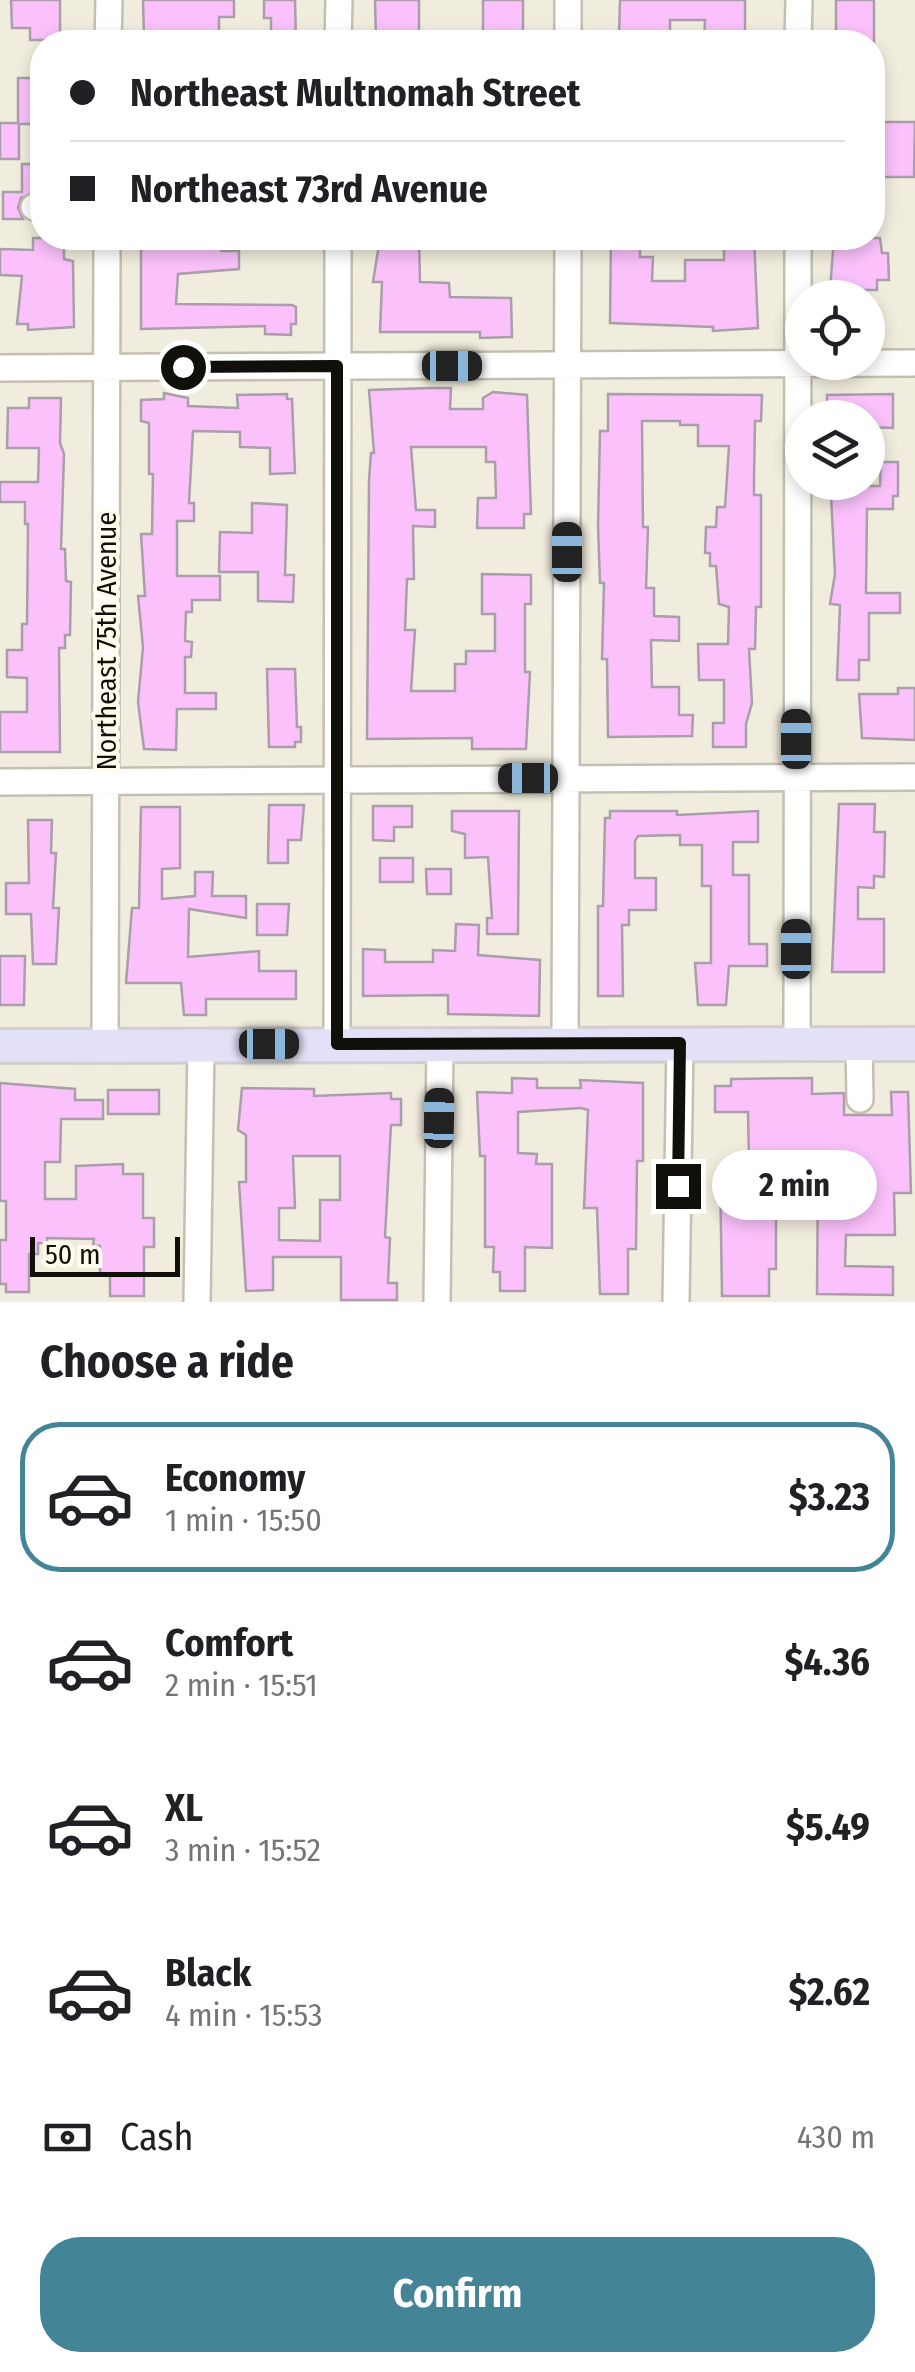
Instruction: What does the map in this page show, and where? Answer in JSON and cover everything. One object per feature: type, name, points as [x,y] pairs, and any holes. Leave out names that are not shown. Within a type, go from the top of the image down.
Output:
[{"type":"main road","points":[[0,1046],[915,1044]]},
{"type":"street","points":[[108,0],[108,30]]},
{"type":"street","points":[[338,0],[338,30]]},
{"type":"street","points":[[568,0],[568,30]]},
{"type":"street","points":[[798,30],[799,0]]},
{"type":"street","name":"Northeast 75th Avenue","points":[[105,1045],[108,250]]},
{"type":"street","points":[[337,1044],[338,250]]},
{"type":"street","points":[[565,1043],[568,250]]},
{"type":"street","points":[[798,250],[798,280]]},
{"type":"street","points":[[0,368],[785,363]]},
{"type":"street","points":[[885,364],[915,364]]},
{"type":"street","points":[[797,380],[797,1043]]},
{"type":"street","points":[[0,782],[915,777]]},
{"type":"street","points":[[676,1302],[680,1043]]},
{"type":"street","points":[[436,1302],[440,1044]]},
{"type":"street","points":[[860,1044],[860,1099]]},
{"type":"street","points":[[198,1302],[201,1045]]},
{"type":"building","points":[[11,0],[60,0],[60,30],[12,28]]},
{"type":"building","points":[[143,0],[234,0],[234,17],[219,17],[219,30],[144,30]]},
{"type":"building","points":[[264,0],[295,0],[296,30],[271,30],[271,18],[264,18]]},
{"type":"building","points":[[375,0],[419,0],[419,30],[376,30]]},
{"type":"building","points":[[483,0],[523,0],[523,30],[483,30]]},
{"type":"building","points":[[620,0],[745,0],[745,30],[705,30],[705,20],[670,20],[670,30],[619,30]]},
{"type":"building","points":[[836,0],[874,0],[874,30],[836,30]]},
{"type":"building","points":[[18,78],[30,78],[30,124],[19,124],[19,159],[0,159],[0,123],[18,123]]},
{"type":"building","points":[[885,122],[915,122],[914,177],[885,177]]},
{"type":"building","points":[[22,164],[30,164],[30,195],[21,198],[18,208],[23,219],[3,219],[3,192],[22,192]]},
{"type":"building","points":[[0,249],[64,250],[64,259],[73,261],[74,327],[28,330],[28,324],[17,324],[22,276],[0,275]]},
{"type":"building","points":[[141,250],[239,251],[239,269],[178,274],[176,304],[296,307],[291,335],[265,334],[265,326],[141,329]]},
{"type":"building","points":[[378,250],[419,250],[420,282],[449,283],[450,297],[511,298],[512,337],[480,338],[480,332],[380,332],[382,282],[373,282]]},
{"type":"building","points":[[611,250],[640,250],[640,257],[653,257],[652,281],[685,281],[685,260],[724,260],[724,250],[755,250],[758,328],[713,331],[713,327],[610,323]]},
{"type":"building","points":[[833,250],[888,253],[889,280],[831,280]]},
{"type":"building","points":[[451,388],[450,409],[483,409],[483,398],[493,392],[527,395],[531,514],[524,514],[524,528],[477,528],[478,498],[496,498],[495,462],[486,462],[486,447],[411,447],[416,510],[435,510],[435,527],[413,526],[414,579],[407,579],[405,630],[415,630],[411,691],[455,691],[455,664],[466,664],[466,651],[495,651],[495,614],[482,614],[482,574],[531,575],[531,604],[525,604],[525,672],[530,672],[526,749],[472,749],[472,738],[367,739],[369,480],[374,453],[369,390]]},
{"type":"building","points":[[164,393],[188,398],[188,406],[238,408],[237,395],[287,394],[287,399],[292,399],[295,473],[270,474],[270,448],[240,447],[240,432],[193,431],[189,503],[194,503],[194,521],[177,521],[177,576],[220,576],[220,600],[192,600],[192,612],[186,612],[185,641],[192,642],[191,657],[185,657],[185,693],[216,693],[216,709],[177,709],[176,750],[144,749],[138,702],[143,647],[138,596],[145,596],[141,534],[152,534],[153,474],[149,474],[149,423],[141,421],[141,400],[164,399]]},
{"type":"building","points":[[608,394],[762,395],[761,421],[755,421],[754,479],[754,495],[761,495],[761,607],[756,607],[755,649],[749,649],[752,703],[746,724],[746,747],[713,747],[713,723],[724,723],[724,680],[699,680],[698,644],[728,644],[729,607],[719,604],[716,566],[710,566],[710,553],[705,553],[706,527],[716,527],[717,507],[725,507],[729,446],[698,446],[698,425],[680,425],[680,421],[642,421],[643,527],[648,527],[646,588],[654,588],[654,616],[679,617],[679,641],[651,640],[652,687],[679,687],[679,715],[693,715],[692,736],[608,737],[607,659],[602,659],[604,583],[600,583],[598,526],[600,431],[608,431]]},
{"type":"building","points":[[893,394],[893,428],[885,428],[885,400],[827,400],[827,395]]},
{"type":"building","points":[[29,398],[61,398],[61,549],[65,549],[66,581],[71,582],[70,635],[65,635],[65,648],[59,648],[60,752],[0,752],[0,712],[27,712],[27,678],[7,677],[7,650],[22,650],[22,624],[27,624],[28,524],[25,502],[0,502],[0,482],[38,482],[39,448],[7,448],[8,408],[29,408]]},
{"type":"building","points":[[885,462],[898,462],[898,496],[893,496],[893,509],[867,509],[866,593],[900,593],[900,613],[869,613],[869,660],[859,660],[859,680],[837,680],[840,605],[830,604],[835,574],[831,500],[885,500]]},
{"type":"building","points":[[252,503],[287,505],[285,575],[294,575],[293,602],[258,601],[258,572],[219,572],[220,532],[252,533]]},
{"type":"building","points":[[267,669],[295,669],[301,742],[295,742],[295,747],[269,747]]},
{"type":"building","points":[[898,688],[915,688],[915,740],[862,738],[859,694],[898,694]]},
{"type":"building","points":[[839,804],[875,804],[874,832],[885,832],[884,877],[874,876],[874,888],[858,887],[858,919],[884,919],[884,972],[832,972]]},
{"type":"building","points":[[269,805],[304,805],[301,840],[288,840],[288,863],[268,863]]},
{"type":"building","points":[[373,806],[412,806],[412,827],[394,827],[394,841],[373,840]]},
{"type":"building","points":[[141,807],[180,807],[180,868],[162,869],[162,899],[195,896],[195,872],[213,872],[212,896],[246,896],[246,918],[189,909],[188,957],[259,951],[259,971],[296,971],[296,999],[206,999],[206,1015],[184,1015],[181,983],[126,983],[132,908],[139,908]]},
{"type":"building","points":[[452,811],[519,811],[518,934],[487,934],[487,918],[492,918],[488,857],[465,858],[465,834],[452,831]]},
{"type":"building","points":[[610,811],[677,811],[677,815],[758,811],[758,842],[733,842],[733,875],[749,875],[749,944],[767,944],[767,966],[729,966],[726,1005],[698,1005],[695,963],[711,963],[711,886],[702,886],[702,845],[680,845],[680,835],[638,836],[635,841],[635,878],[656,878],[656,910],[629,910],[629,925],[622,925],[623,996],[598,996],[598,906],[603,906],[605,818],[610,818]]},
{"type":"building","points":[[28,820],[52,820],[51,853],[56,853],[53,908],[59,908],[56,964],[33,964],[31,914],[6,914],[6,883],[29,883]]},
{"type":"building","points":[[380,858],[413,858],[413,882],[380,882]]},
{"type":"building","points":[[426,869],[451,869],[451,894],[427,894]]},
{"type":"building","points":[[257,904],[289,904],[287,935],[257,935]]},
{"type":"building","points":[[456,924],[479,925],[478,955],[540,960],[539,1016],[448,1014],[448,995],[363,996],[363,949],[385,950],[385,962],[433,962],[433,950],[455,951]]},
{"type":"building","points":[[0,956],[25,956],[24,1005],[0,1005]]},
{"type":"building","points":[[512,1078],[537,1079],[537,1088],[581,1088],[580,1080],[643,1083],[643,1161],[637,1161],[636,1249],[628,1249],[628,1294],[600,1294],[597,1208],[584,1208],[588,1110],[581,1108],[518,1112],[518,1153],[537,1154],[536,1164],[552,1164],[552,1248],[525,1247],[525,1291],[500,1291],[500,1272],[493,1272],[494,1247],[485,1247],[485,1156],[480,1156],[477,1092],[512,1093]]},
{"type":"building","points":[[812,1078],[812,1094],[844,1093],[844,1115],[892,1115],[891,1092],[908,1092],[911,1193],[894,1193],[895,1235],[846,1235],[845,1266],[893,1267],[893,1295],[817,1294],[818,1163],[749,1163],[748,1112],[715,1112],[715,1086],[731,1086],[731,1079]]},
{"type":"building","points":[[0,1083],[75,1089],[75,1100],[103,1100],[103,1119],[61,1119],[60,1162],[45,1162],[45,1199],[76,1199],[76,1166],[123,1164],[123,1174],[143,1174],[143,1218],[154,1218],[154,1247],[144,1247],[144,1296],[110,1296],[110,1275],[100,1275],[100,1246],[93,1246],[94,1239],[47,1238],[47,1243],[38,1243],[38,1254],[29,1254],[29,1292],[6,1292],[6,1284],[0,1284],[0,1240],[6,1240],[6,1201],[0,1201]]},
{"type":"building","points":[[242,1088],[314,1089],[314,1096],[391,1093],[391,1099],[401,1099],[401,1125],[391,1125],[385,1237],[390,1238],[388,1283],[397,1283],[397,1300],[341,1300],[341,1257],[273,1257],[273,1290],[246,1291],[239,1182],[246,1182],[246,1135],[238,1130]],"holes":[[[293,1156],[340,1156],[340,1200],[320,1200],[320,1241],[279,1240],[279,1208],[295,1208]]]},
{"type":"building","points":[[108,1090],[159,1090],[159,1114],[108,1114]]},
{"type":"building","points":[[720,1169],[762,1170],[761,1215],[776,1215],[776,1269],[769,1269],[769,1296],[722,1296]]},
{"type":"route","points":[[183,367],[337,366],[337,1044],[680,1043],[678,1186]]}]
